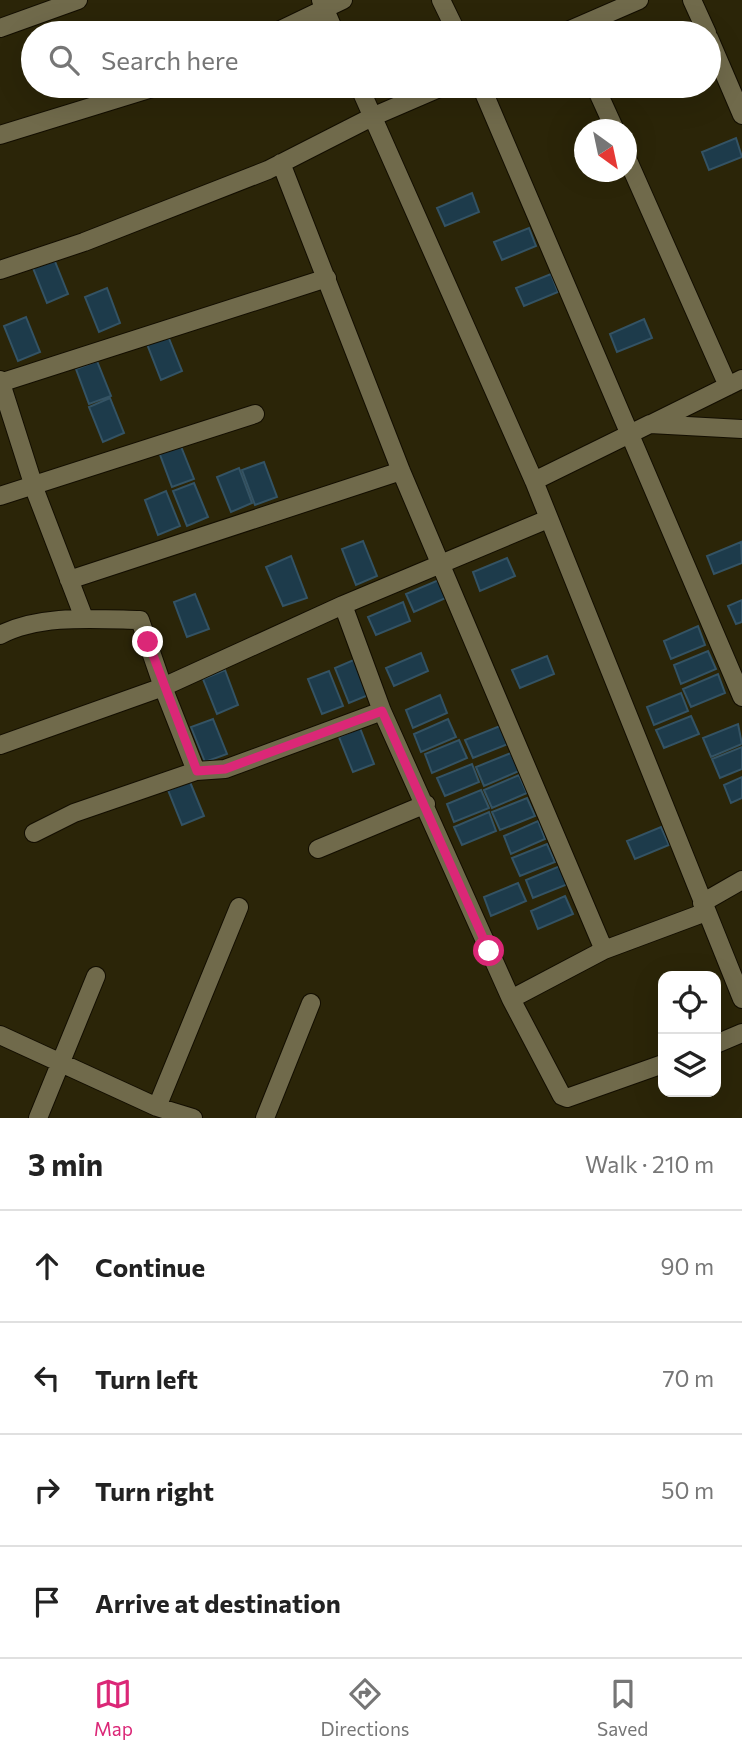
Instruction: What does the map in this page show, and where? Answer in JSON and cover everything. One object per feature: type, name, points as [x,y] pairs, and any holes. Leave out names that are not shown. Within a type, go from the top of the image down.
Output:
[{"type":"street","points":[[294,21],[323,4],[343,0]]},
{"type":"street","points":[[441,0],[451,21]]},
{"type":"street","points":[[592,21],[639,0]]},
{"type":"street","points":[[692,0],[701,21]]},
{"type":"street","points":[[0,28],[74,1]]},
{"type":"street","points":[[323,4],[330,21]]},
{"type":"street","points":[[721,66],[742,115]]},
{"type":"street","points":[[0,135],[120,98]]},
{"type":"street","points":[[364,98],[534,481],[662,793],[704,908],[742,999]]},
{"type":"street","points":[[0,270],[84,242],[281,163],[417,98]]},
{"type":"street","points":[[486,98],[742,697]]},
{"type":"street","points":[[600,98],[609,119]]},
{"type":"street","points":[[281,163],[401,471],[604,950]]},
{"type":"street","points":[[534,481],[735,383],[637,179]]},
{"type":"street","points":[[84,618],[33,484],[0,382],[327,278]]},
{"type":"street","points":[[0,496],[255,414]]},
{"type":"street","points":[[650,424],[742,429]]},
{"type":"street","points":[[69,580],[401,471]]},
{"type":"street","points":[[0,745],[163,687],[343,605],[548,519]]},
{"type":"street","points":[[343,605],[382,711],[426,804],[511,999],[562,1096],[576,1095],[658,1066]]},
{"type":"street","points":[[0,635],[14,628],[84,618],[140,620],[163,687],[197,771]]},
{"type":"street","points":[[34,834],[74,813],[197,771],[225,769],[382,711]]},
{"type":"street","points":[[318,849],[426,804]]},
{"type":"street","points":[[511,999],[604,950],[704,908],[742,880]]},
{"type":"street","points":[[156,1107],[239,907]]},
{"type":"street","points":[[38,1118],[96,976]]},
{"type":"street","points":[[265,1118],[311,1003]]},
{"type":"street","points":[[721,1042],[742,1033]]},
{"type":"street","points":[[0,1035],[156,1107],[193,1118]]},
{"type":"building","points":[[736,138],[742,157],[709,170],[702,152]]},
{"type":"building","points":[[472,193],[479,212],[445,226],[437,208]]},
{"type":"building","points":[[529,228],[536,246],[502,260],[494,242]]},
{"type":"building","points":[[54,259],[68,294],[47,303],[33,268]]},
{"type":"building","points":[[551,274],[558,292],[524,306],[516,288]]},
{"type":"building","points":[[107,288],[120,323],[99,332],[85,297]]},
{"type":"building","points":[[26,317],[40,352],[18,361],[4,326]]},
{"type":"building","points":[[644,319],[652,338],[617,352],[610,334]]},
{"type":"building","points":[[168,336],[182,371],[161,380],[147,344]]},
{"type":"building","points":[[97,361],[111,396],[89,404],[76,369]]},
{"type":"building","points":[[110,398],[124,433],[103,442],[89,407]]},
{"type":"building","points":[[180,444],[194,479],[172,487],[159,452]]},
{"type":"building","points":[[264,462],[277,497],[255,505],[242,470]]},
{"type":"building","points":[[239,468],[252,503],[231,512],[217,477]]},
{"type":"building","points":[[194,483],[208,517],[187,526],[173,491]]},
{"type":"building","points":[[166,491],[180,526],[158,535],[145,500]]},
{"type":"building","points":[[363,541],[377,576],[356,585],[342,549]]},
{"type":"building","points":[[741,542],[742,563],[714,574],[707,556]]},
{"type":"building","points":[[291,556],[307,598],[283,606],[266,567]]},
{"type":"building","points":[[507,558],[515,576],[480,591],[473,572]]},
{"type":"building","points":[[441,579],[448,597],[414,612],[406,594]]},
{"type":"building","points":[[195,594],[209,629],[187,637],[174,602]]},
{"type":"building","points":[[742,600],[742,622],[736,624],[728,606]]},
{"type":"building","points":[[403,602],[410,621],[376,635],[368,617]]},
{"type":"building","points":[[698,626],[705,645],[671,659],[664,641]]},
{"type":"building","points":[[708,651],[716,669],[681,684],[674,665]]},
{"type":"building","points":[[421,653],[428,671],[394,686],[386,668]]},
{"type":"building","points":[[547,656],[554,674],[520,688],[512,670]]},
{"type":"building","points":[[356,659],[371,694],[349,703],[335,668]]},
{"type":"building","points":[[225,670],[238,705],[217,714],[203,679]]},
{"type":"building","points":[[329,671],[343,706],[322,714],[308,679]]},
{"type":"building","points":[[718,674],[725,693],[691,707],[683,689]]},
{"type":"building","points":[[681,693],[688,711],[654,725],[647,707]]},
{"type":"building","points":[[440,695],[447,713],[413,728],[406,710]]},
{"type":"building","points":[[691,716],[699,734],[664,748],[656,730]]},
{"type":"building","points":[[213,719],[227,754],[205,762],[191,727]]},
{"type":"building","points":[[448,719],[456,737],[421,752],[414,734]]},
{"type":"building","points":[[738,724],[742,744],[711,757],[703,738]]},
{"type":"building","points":[[500,726],[508,744],[473,758],[465,740]]},
{"type":"building","points":[[360,728],[374,764],[353,772],[339,737]]},
{"type":"building","points":[[459,740],[467,758],[432,773],[425,754]]},
{"type":"building","points":[[742,747],[742,769],[720,778],[712,759]]},
{"type":"building","points":[[511,753],[519,771],[484,786],[476,767]]},
{"type":"building","points":[[472,764],[479,782],[445,796],[437,778]]},
{"type":"building","points":[[519,775],[527,793],[492,808],[484,790]]},
{"type":"building","points":[[742,777],[742,798],[731,803],[724,785]]},
{"type":"building","points":[[190,782],[204,816],[182,825],[168,790]]},
{"type":"building","points":[[481,790],[489,808],[454,822],[447,804]]},
{"type":"building","points":[[527,798],[535,816],[500,830],[492,812]]},
{"type":"building","points":[[489,812],[496,831],[462,845],[454,827]]},
{"type":"building","points":[[538,821],[545,839],[511,854],[504,836]]},
{"type":"building","points":[[661,827],[669,845],[635,859],[627,841]]},
{"type":"building","points":[[547,844],[555,862],[520,876],[512,858]]},
{"type":"building","points":[[560,866],[568,884],[533,898],[526,880]]},
{"type":"building","points":[[518,883],[526,901],[491,916],[484,897]]},
{"type":"building","points":[[565,896],[573,914],[538,929],[531,911]]},
{"type":"route","points":[[148,642],[197,771],[225,769],[382,711],[426,804],[489,951]]}]
